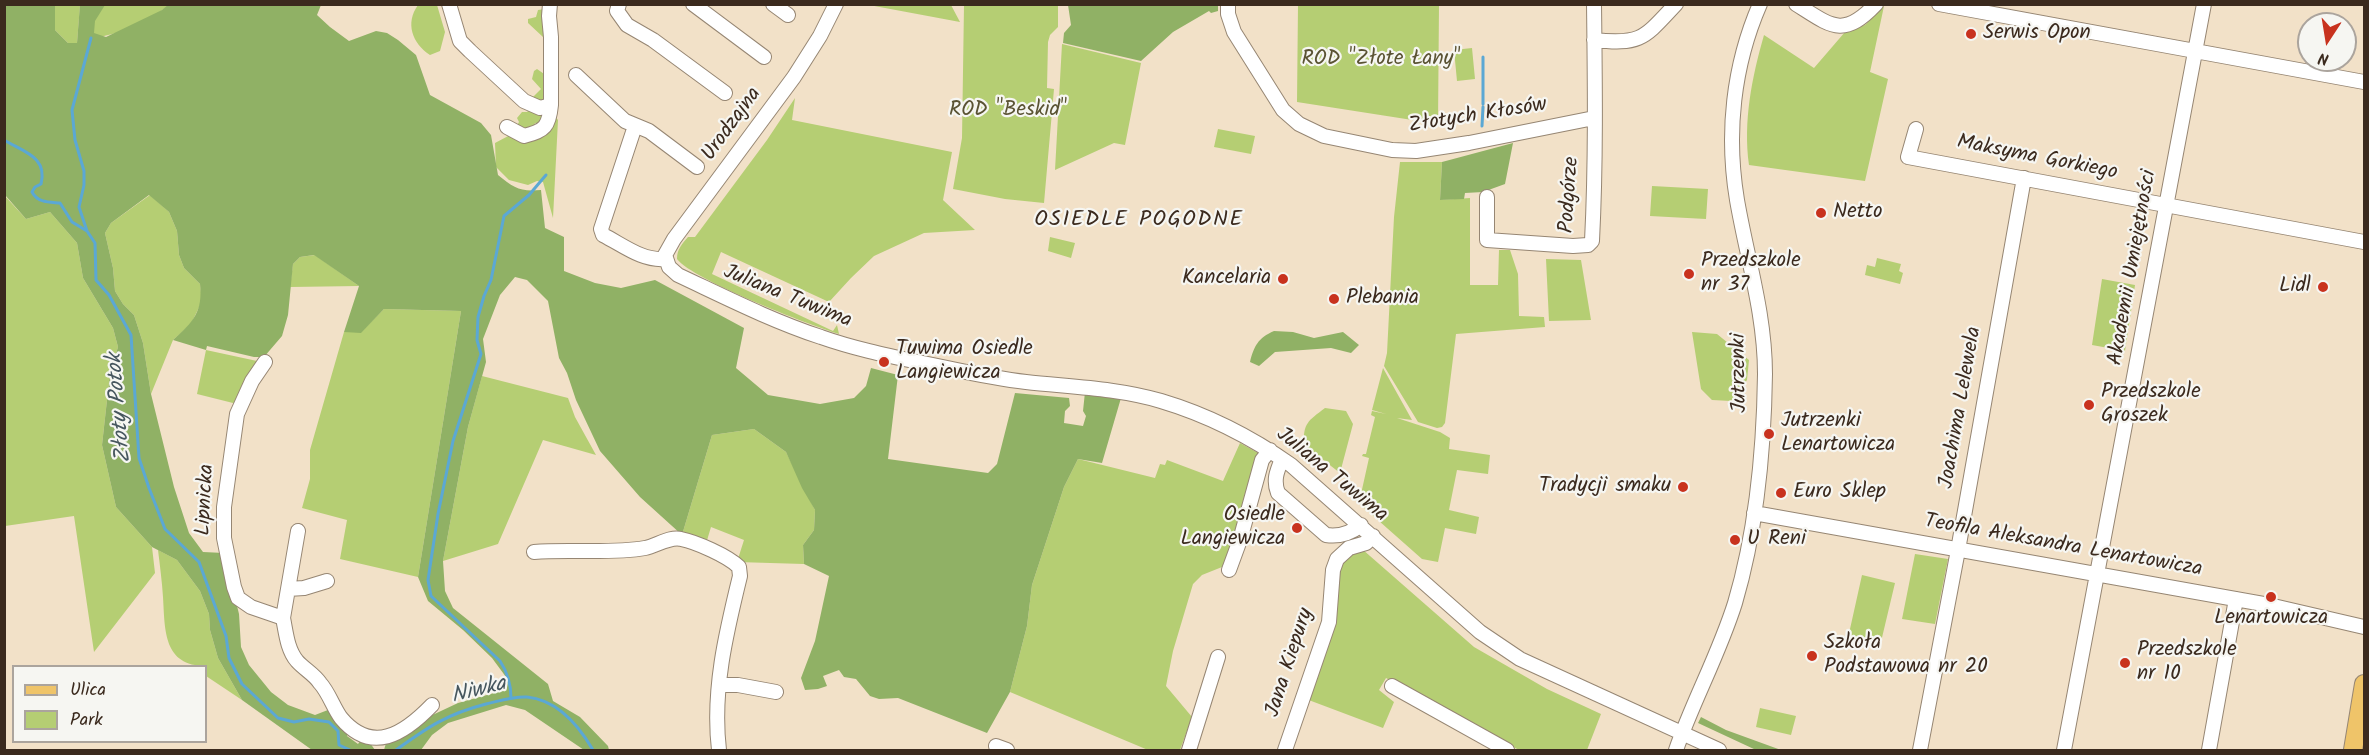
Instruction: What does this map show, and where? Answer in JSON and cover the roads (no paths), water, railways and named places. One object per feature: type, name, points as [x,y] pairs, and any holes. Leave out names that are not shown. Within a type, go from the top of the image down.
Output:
[{"type":"main road","points":[[2353,750],[2364,684]]},
{"type":"street","points":[[449,4],[460,41],[465,46],[524,100],[540,108],[551,105]]},
{"type":"street","points":[[507,127],[524,136],[539,132],[549,120],[551,105],[550,4]]},
{"type":"street","points":[[619,4],[617,11],[627,25],[653,40],[725,93]]},
{"type":"street","points":[[693,4],[764,57]]},
{"type":"street","points":[[773,4],[788,15]]},
{"type":"street","name":"Urodzajna","points":[[667,263],[674,239],[794,77],[820,36],[836,4]]},
{"type":"street","name":"Złotych Kłosów","points":[[1228,4],[1228,14],[1234,32],[1283,110],[1299,124],[1324,136],[1392,150],[1416,150],[1469,143],[1594,118]]},
{"type":"street","name":"Podgórze","points":[[1487,197],[1487,240],[1574,246],[1587,245],[1592,241],[1596,157],[1594,4]]},
{"type":"street","points":[[1594,40],[1616,42],[1637,39],[1646,35],[1676,4]]},
{"type":"street","name":"Jutrzenki","points":[[1676,750],[1734,603],[1754,513],[1763,423],[1764,344],[1737,200],[1732,139],[1740,61],[1760,4]]},
{"type":"street","points":[[1796,4],[1827,23],[1847,26],[1864,17],[1876,4]]},
{"type":"street","points":[[1939,4],[2364,82]]},
{"type":"street","name":"Akademii Umiejętności","points":[[2064,750],[2099,574],[2204,4]]},
{"type":"street","points":[[576,75],[625,121],[649,131],[697,167]]},
{"type":"street","name":"Juliana Tuwima","points":[[636,126],[601,229],[603,235],[644,257],[667,263],[678,275],[788,325],[838,343],[1005,379],[1108,390],[1160,401],[1219,423],[1270,450],[1282,459],[1361,525],[1480,632],[1520,659],[1719,750]]},
{"type":"street","name":"Maksyma Gorkiego","points":[[1916,129],[1908,157],[2364,242]]},
{"type":"street","name":"Joachima Lelewela","points":[[1920,750],[2024,178]]},
{"type":"street","name":"Lipnicka","points":[[266,362],[252,381],[237,414],[224,507],[224,538],[238,598],[251,607],[283,618]]},
{"type":"street","points":[[1228,570],[1240,540],[1262,460],[1270,450]]},
{"type":"street","points":[[1282,459],[1275,484],[1278,493],[1326,535],[1335,536],[1354,530],[1361,525]]},
{"type":"street","name":"Teofila Aleksandra Lenartowicza","points":[[1754,513],[2236,599],[2364,627]]},
{"type":"street","points":[[298,531],[283,618],[290,648],[297,660],[321,683],[341,718],[352,731],[378,746],[402,731],[432,705]]},
{"type":"street","name":"Jana Kiepury","points":[[1285,750],[1329,622],[1333,570],[1337,559],[1349,548],[1366,543],[1373,536]]},
{"type":"street","points":[[534,552],[568,549],[628,550],[680,538],[739,567],[740,576],[724,640],[719,685],[717,705],[719,750]]},
{"type":"street","points":[[288,589],[304,588],[327,581]]},
{"type":"street","points":[[2209,750],[2236,599]]},
{"type":"street","points":[[1189,750],[1218,657]]},
{"type":"street","points":[[719,685],[738,685],[776,692]]},
{"type":"street","points":[[1392,686],[1508,750]]},
{"type":"waterway","points":[[87,231],[79,207],[84,185],[84,171],[75,140],[72,110],[91,38]]},
{"type":"waterway","points":[[1483,57],[1483,104]]},
{"type":"waterway","points":[[1482,126],[1483,107]]},
{"type":"waterway","name":"Złoty Potok","points":[[4,140],[38,161],[41,167],[41,184],[32,192],[34,196],[44,201],[60,203],[72,222],[87,231],[95,243],[96,280],[109,295],[131,335],[139,458],[165,529],[199,562],[226,636],[229,658],[242,684],[278,718],[294,722],[309,719],[329,722],[338,731],[339,745],[350,750]]},
{"type":"waterway","points":[[511,698],[509,679],[500,661],[431,596],[428,580],[438,514],[453,441],[481,354],[477,340],[478,317],[491,280],[504,216],[529,195],[546,175]]},
{"type":"waterway","name":"Niwka","points":[[396,750],[428,728],[460,712],[501,700],[522,697],[538,699],[558,709],[574,723],[593,750]]},
{"type":"place","name":"Serwis Opon","points":[[1971,34]]},
{"type":"place","name":"Netto","points":[[1821,213]]},
{"type":"place","name":"Przedszkole nr 37","points":[[1689,274]]},
{"type":"place","name":"Kancelaria","points":[[1283,279]]},
{"type":"place","name":"Lidl","points":[[2323,287]]},
{"type":"place","name":"Plebania","points":[[1334,299]]},
{"type":"place","name":"Tuwima Osiedle Langiewicza","points":[[884,362]]},
{"type":"place","name":"Przedszkole Groszek","points":[[2089,405]]},
{"type":"place","name":"Jutrzenki Lenartowicza","points":[[1769,434]]},
{"type":"place","name":"Tradycji smaku","points":[[1683,487]]},
{"type":"place","name":"Euro Sklep","points":[[1781,493]]},
{"type":"place","name":"Osiedle Langiewicza","points":[[1297,528]]},
{"type":"place","name":"U Reni","points":[[1735,540]]},
{"type":"place","name":"Lenartowicza","points":[[2271,597]]},
{"type":"place","name":"Szkoła Podstawowa nr 20","points":[[1812,656]]},
{"type":"place","name":"Przedszkole nr 10","points":[[2125,663]]},
{"type":"district","name":"OSIEDLE POGODNE","points":[[1139,221]]},
{"type":"park label","name":"ROD \"Złote Łany\"","points":[[1381,60]]},
{"type":"park label","name":"ROD \"Beskid\"","points":[[1008,111]]}]
